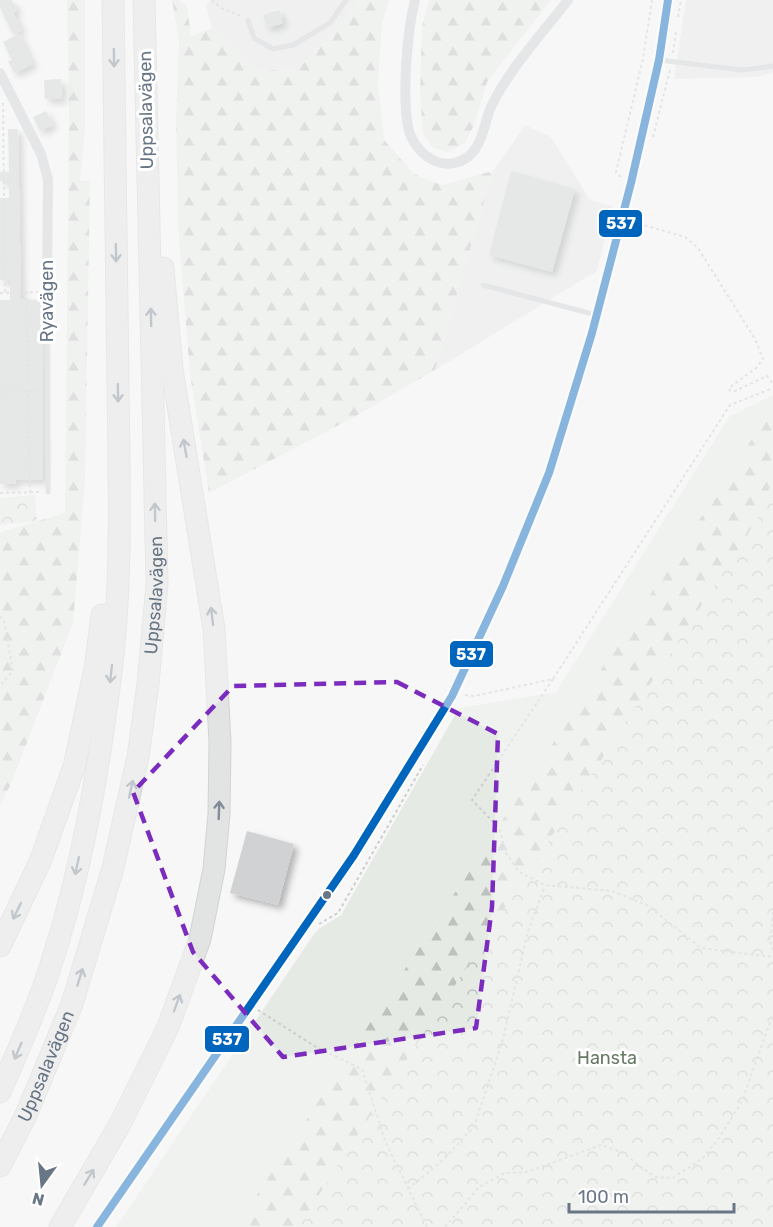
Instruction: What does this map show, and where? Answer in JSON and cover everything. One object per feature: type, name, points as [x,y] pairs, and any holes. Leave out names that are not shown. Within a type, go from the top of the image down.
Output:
[{"type":"highway","name":"Uppsalavägen","points":[[0,1092],[21,1045],[53,958],[72,889],[93,791],[111,678],[118,575],[119,469],[113,0]]},
{"type":"highway","name":"Uppsalavägen","points":[[0,1166],[26,1114],[72,1004],[113,868],[138,757],[148,684],[157,584],[144,0]]},
{"type":"highway","points":[[60,1227],[120,1124],[168,1028],[200,939],[214,869],[219,814],[220,742],[214,629],[172,369],[146,76]]},
{"type":"highway","points":[[0,946],[40,861],[74,766],[95,669],[105,590],[112,499],[119,469]]},
{"type":"street","points":[[416,0],[409,23],[406,97],[408,128],[417,147],[426,157],[440,163],[452,164],[470,155],[479,142],[491,108],[506,80],[568,0]]},
{"type":"street","points":[[98,1227],[354,855],[452,696],[503,586],[549,474],[592,333],[631,183],[659,60],[668,0]]},
{"type":"street","name":"Ryavägen","points":[[0,73],[41,154],[48,179],[47,292]]},
{"type":"lane","points":[[248,20],[254,38],[273,49],[293,45],[330,23],[346,0]]},
{"type":"lane","points":[[659,60],[742,70],[773,66]]},
{"type":"lane","points":[[483,285],[596,315]]},
{"type":"lane","name":"Ryavägen","points":[[47,292],[48,492]]},
{"type":"path","points":[[212,0],[221,8],[248,20]]},
{"type":"path","points":[[631,183],[616,172],[643,59],[652,0]]},
{"type":"path","points":[[3,103],[2,192],[5,293]]},
{"type":"path","points":[[633,222],[685,237],[698,248],[755,339],[763,359],[756,368],[729,388],[730,391],[735,391],[767,376],[773,386],[730,405],[472,800],[499,828],[506,853],[519,872],[545,885],[612,891],[647,905],[701,948],[773,957]]},
{"type":"path","points":[[26,292],[30,493]]},
{"type":"path","points":[[0,293],[47,292]]},
{"type":"path","points":[[0,392],[47,391]]},
{"type":"path","points":[[0,493],[48,492]]},
{"type":"path","points":[[0,616],[4,621],[13,671],[0,686]]},
{"type":"path","points":[[462,694],[474,696],[553,679]]},
{"type":"path","points":[[408,1189],[442,1161],[474,1127],[503,1040],[528,931],[545,885]]},
{"type":"path","points":[[773,912],[770,941],[773,950]]},
{"type":"path","points":[[258,1010],[316,1047],[362,1069],[384,1141],[427,1227]]},
{"type":"path","points":[[444,1227],[479,1187],[505,1173],[527,1172],[601,1145],[624,1153],[656,1177],[673,1178],[703,1158],[719,1138],[742,1101],[773,1014]]},
{"type":"highlighted area","points":[[397,682],[498,734],[492,907],[476,1028],[283,1057],[193,952],[133,792],[233,686]]},
{"type":"shaded area","points":[[211,0],[359,0],[336,29],[299,68],[259,71],[212,28],[206,5]]},
{"type":"shaded area","points":[[686,0],[773,0],[773,72],[758,77],[674,79]]},
{"type":"shaded area","points":[[525,125],[551,137],[590,200],[613,206],[597,271],[435,370],[493,171]]},
{"type":"green space","points":[[67,0],[85,0],[85,130],[80,181],[90,181],[85,482],[73,623],[11,784],[0,805],[0,532],[65,513],[69,115]]},
{"type":"green space","points":[[172,0],[179,0],[187,6],[191,36],[212,28],[259,71],[299,68],[336,29],[359,0],[389,0],[382,23],[378,84],[384,140],[414,174],[442,185],[493,171],[435,370],[354,417],[209,493],[190,374],[178,223],[176,119],[179,40]]},
{"type":"green space","points":[[429,0],[551,0],[487,82],[474,125],[465,143],[448,152],[433,148],[423,134],[420,93],[422,27]]},
{"type":"green space","points":[[773,395],[773,407],[236,1227],[116,1227],[314,934],[341,915],[459,708],[556,692],[729,417]]},
{"type":"green space","name":"Hansta","points":[[773,407],[773,1227],[236,1227]]},
{"type":"green space","name":"Hansta","points":[[773,477],[773,1227],[298,1227],[760,515]]},
{"type":"green space","points":[[35,495],[37,521],[0,525],[0,498]]},
{"type":"building","points":[[0,0],[12,0],[17,10],[13,13],[22,30],[13,34],[0,8]]},
{"type":"building","points":[[279,10],[283,23],[267,28],[263,15]]},
{"type":"building","points":[[19,34],[33,64],[14,73],[8,61],[12,60],[3,42]]},
{"type":"building","points":[[61,79],[62,99],[45,99],[44,80]]},
{"type":"building","points":[[46,111],[53,125],[40,131],[33,117]]},
{"type":"building","points":[[8,129],[18,129],[21,299],[42,300],[43,480],[15,479],[16,484],[0,484],[0,300],[10,300],[10,281],[0,280],[0,198],[9,198],[9,181],[0,181],[0,172],[9,172]]},
{"type":"building","points":[[511,171],[575,189],[552,272],[489,255]]},
{"type":"building","points":[[247,831],[294,844],[278,905],[230,893]]},
{"type":"transit line","name":"537","points":[[97,1227],[354,855],[452,696],[503,586],[549,473],[592,333],[631,183],[659,60],[668,0]]}]
